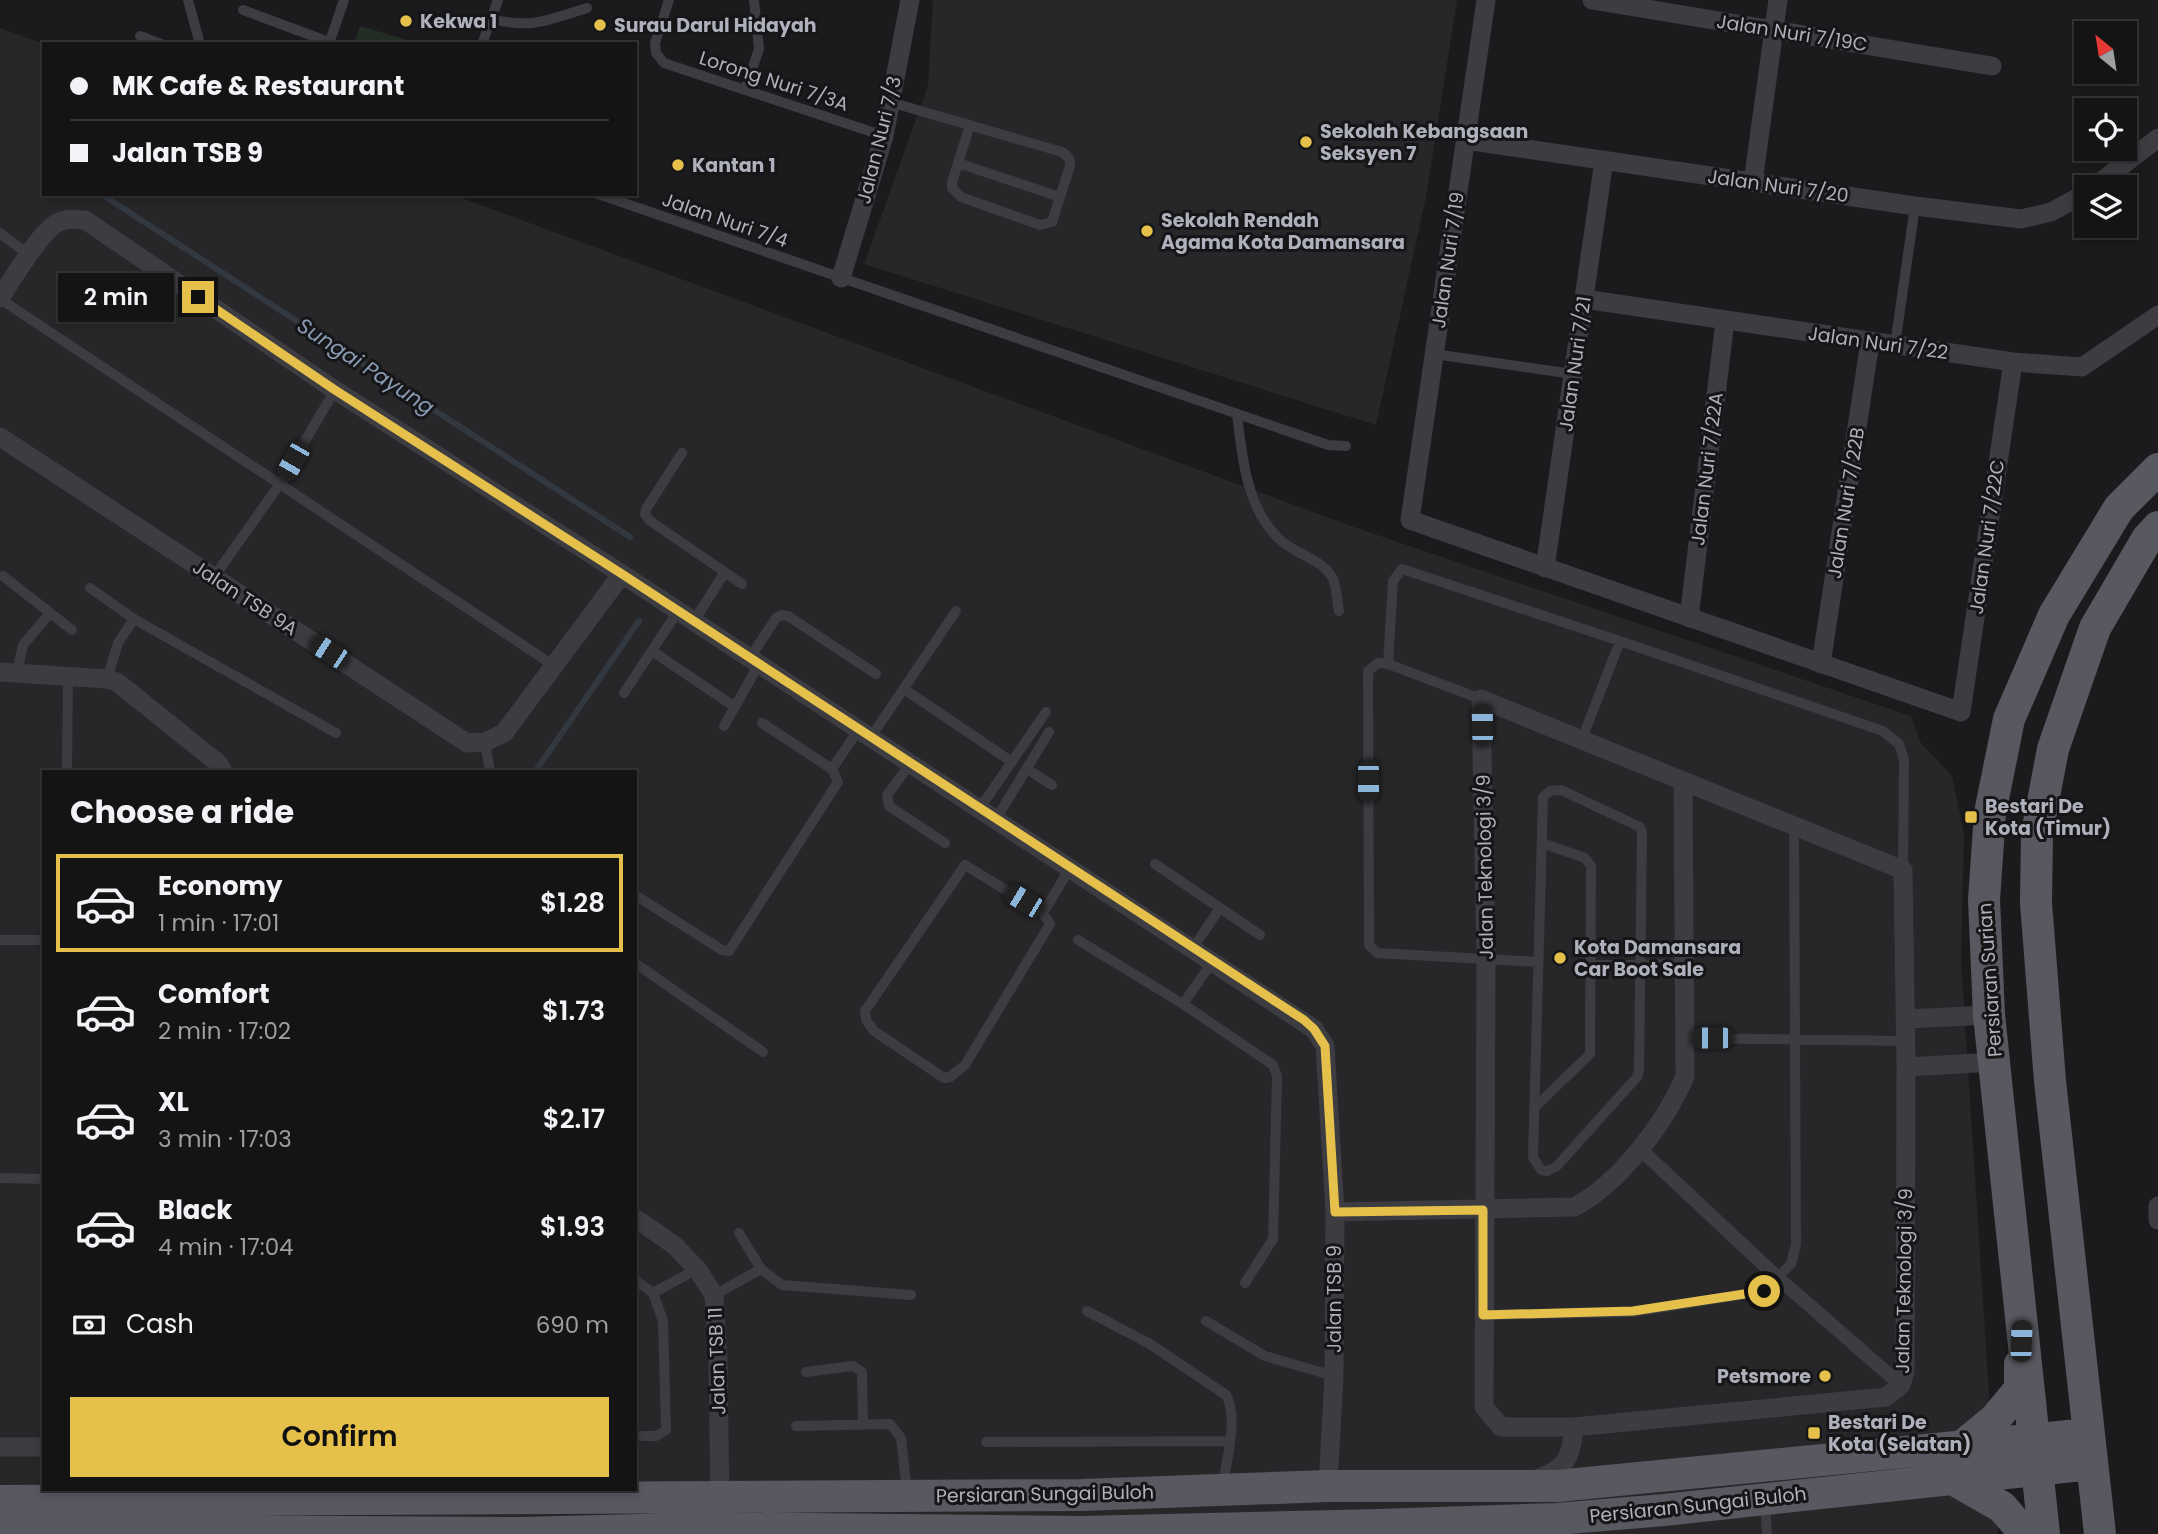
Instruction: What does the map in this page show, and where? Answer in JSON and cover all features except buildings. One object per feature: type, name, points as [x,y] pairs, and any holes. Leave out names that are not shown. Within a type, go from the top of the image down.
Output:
[{"type":"main road","name":"Persiaran Surian","points":[[2044,1534],[1989,1014],[1984,900],[1990,813],[2009,719],[2054,615],[2119,508],[2158,468]]},
{"type":"main road","points":[[2100,1534],[2050,1081],[2036,903],[2037,833],[2053,749],[2095,628],[2147,539],[2158,527]]},
{"type":"main road","points":[[1961,1447],[1995,1419],[2020,1389],[2021,1318]]},
{"type":"main road","name":"Persiaran Sungai Buloh","points":[[0,1501],[230,1494],[1082,1495],[1328,1486],[1558,1486],[1961,1447],[2036,1455]]},
{"type":"main road","name":"Persiaran Sungai Buloh","points":[[0,1530],[520,1533],[720,1528],[1081,1532],[1488,1527],[1953,1479],[2036,1455],[2090,1449]]},
{"type":"main road","points":[[1953,1479],[2001,1507],[2025,1534]]},
{"type":"main road","points":[[1622,1534],[1664,1510]]},
{"type":"street","name":"Jalan Nuri 7/3","points":[[841,278],[884,136],[910,0]]},
{"type":"street","name":"Jalan Nuri 7/19","points":[[1486,0],[1410,520],[1545,568]]},
{"type":"street","name":"Jalan Nuri 7/19C","points":[[1592,0],[1992,66]]},
{"type":"street","points":[[1753,182],[1778,0]]},
{"type":"street","points":[[2110,175],[2158,138]]},
{"type":"street","name":"Jalan Nuri 7/20","points":[[1465,139],[1915,206],[2021,219],[2051,212],[2074,200]]},
{"type":"street","name":"Jalan Nuri 7/21","points":[[1545,568],[1604,160]]},
{"type":"street","name":"Jalan TSB 9","points":[[0,298],[29,255],[55,224],[67,219],[85,220],[335,390],[622,574],[1304,1020],[1314,1029],[1325,1046],[1335,1212],[1334,1376],[1328,1486]]},
{"type":"street","name":"Jalan Nuri 7/22","points":[[1584,299],[2013,362],[2082,367],[2158,315]]},
{"type":"street","name":"Jalan Nuri 7/22A","points":[[1689,618],[1725,321]]},
{"type":"street","name":"Jalan Nuri 7/22B","points":[[1821,664],[1870,342]]},
{"type":"street","name":"Jalan Nuri 7/22C","points":[[1821,664],[1961,712],[2013,362]]},
{"type":"street","name":"Jalan TSB 9A","points":[[0,437],[467,743],[485,742]]},
{"type":"street","points":[[1545,568],[1821,664]]},
{"type":"street","points":[[485,742],[504,733],[622,574]]},
{"type":"street","points":[[8,673],[107,679],[117,682],[219,764],[222,770]]},
{"type":"street","points":[[1481,699],[1903,870]]},
{"type":"street","name":"Jalan Teknologi 3/9","points":[[1481,699],[1486,959],[1483,1407],[1501,1427],[1574,1427],[1886,1397],[1901,1385],[1905,1372],[1906,1018],[1903,870]]},
{"type":"street","points":[[1335,1212],[1574,1207],[1588,1200],[1634,1158],[1678,1093],[1685,1076],[1683,781]]},
{"type":"street","points":[[1906,1018],[1989,1014]]},
{"type":"street","points":[[1906,1067],[1994,1062]]},
{"type":"street","points":[[1640,1149],[1778,1278],[1901,1385]]},
{"type":"street","points":[[2158,1206],[2158,1220]]},
{"type":"street","name":"Jalan TSB 11","points":[[637,1219],[674,1245],[697,1269],[714,1295],[718,1361],[720,1528]]},
{"type":"street","points":[[1511,1486],[1559,1469],[1568,1460],[1574,1427]]},
{"type":"street","points":[[0,1447],[42,1447]]},
{"type":"street","points":[[230,1494],[233,1533]]},
{"type":"lane","points":[[188,0],[199,42]]},
{"type":"lane","points":[[329,42],[344,0]]},
{"type":"lane","points":[[483,42],[498,0]]},
{"type":"lane","name":"Lorong Nuri 7/3A","points":[[669,0],[655,43],[656,53],[664,63],[884,136]]},
{"type":"lane","points":[[745,90],[759,49],[754,0]]},
{"type":"lane","points":[[491,19],[514,25],[531,25],[587,8]]},
{"type":"lane","points":[[243,10],[326,42]]},
{"type":"lane","points":[[140,36],[156,42]]},
{"type":"lane","points":[[890,102],[970,125],[1067,155],[1070,166],[1052,222],[1040,225],[961,197],[952,188],[970,125]]},
{"type":"lane","points":[[958,163],[1060,197]]},
{"type":"lane","name":"Jalan Nuri 7/4","points":[[604,196],[1328,445],[1346,446]]},
{"type":"lane","points":[[1895,345],[1915,206]]},
{"type":"lane","points":[[0,233],[29,255]]},
{"type":"lane","points":[[0,298],[553,665]]},
{"type":"lane","points":[[1434,354],[1573,374]]},
{"type":"lane","points":[[214,577],[279,485],[335,390]]},
{"type":"lane","points":[[1237,414],[1247,483],[1255,502],[1275,536],[1327,570],[1333,580],[1339,611]]},
{"type":"lane","points":[[682,453],[645,514],[649,520],[742,583]]},
{"type":"lane","points":[[1388,664],[1393,581],[1402,569],[1883,731],[1899,744],[1904,760],[1903,870]]},
{"type":"lane","points":[[624,693],[652,651],[725,572]]},
{"type":"lane","points":[[3,576],[72,630]]},
{"type":"lane","points":[[90,588],[134,619],[336,733]]},
{"type":"lane","points":[[832,769],[904,689],[956,611]]},
{"type":"lane","points":[[8,673],[23,645],[50,613]]},
{"type":"lane","points":[[724,726],[776,618],[782,615],[788,616],[876,674]]},
{"type":"lane","points":[[107,679],[118,643],[134,619]]},
{"type":"lane","points":[[1581,739],[1620,641]]},
{"type":"lane","points":[[652,651],[735,707]]},
{"type":"lane","points":[[1481,699],[1388,664],[1378,663],[1368,671],[1369,945],[1377,953],[1538,962]]},
{"type":"lane","points":[[67,770],[68,676]]},
{"type":"lane","points":[[904,689],[1012,762]]},
{"type":"lane","points":[[988,814],[1012,762],[1046,712]]},
{"type":"lane","points":[[637,896],[722,950],[729,951],[838,782],[832,769],[762,723]]},
{"type":"lane","points":[[988,814],[1027,769],[1049,733]]},
{"type":"lane","points":[[485,742],[490,770]]},
{"type":"lane","points":[[911,763],[887,795],[889,806],[945,844]]},
{"type":"lane","points":[[1027,769],[1052,785]]},
{"type":"lane","points":[[1561,790],[1640,827],[1642,832],[1637,1077],[1556,1167],[1547,1171],[1541,1170],[1533,1157],[1538,962],[1543,797],[1550,791],[1561,790]]},
{"type":"lane","points":[[1483,1315],[1633,1311],[1764,1291],[1791,1264],[1796,1244],[1794,826]]},
{"type":"lane","points":[[1535,1107],[1590,1054],[1589,861],[1542,843]]},
{"type":"lane","points":[[1155,864],[1260,935]]},
{"type":"lane","points":[[965,865],[1043,913],[1051,924],[965,1065],[950,1077],[944,1078],[874,1031],[866,1020],[865,1011],[965,865]]},
{"type":"lane","points":[[1043,913],[1070,867]]},
{"type":"lane","points":[[1194,948],[1220,908]]},
{"type":"lane","points":[[0,940],[42,940]]},
{"type":"lane","points":[[1077,940],[1183,1004],[1273,1065],[1277,1076],[1273,1239],[1245,1283]]},
{"type":"lane","points":[[1183,1004],[1213,961]]},
{"type":"lane","points":[[637,964],[763,1052]]},
{"type":"lane","points":[[1590,965],[1685,964]]},
{"type":"lane","points":[[1685,1038],[1906,1041]]},
{"type":"lane","points":[[0,1178],[42,1179]]},
{"type":"lane","points":[[739,1233],[761,1269],[782,1285],[911,1295]]},
{"type":"lane","points":[[653,1293],[697,1269]]},
{"type":"lane","points":[[714,1295],[761,1269]]},
{"type":"lane","points":[[637,1281],[653,1293],[663,1321],[666,1430],[656,1436],[637,1436]]},
{"type":"lane","points":[[1087,1311],[1150,1344],[1226,1395],[1231,1403],[1233,1418],[1222,1490]]},
{"type":"lane","points":[[1206,1321],[1265,1356],[1334,1376]]},
{"type":"lane","points":[[806,1372],[853,1366],[862,1371],[863,1425]]},
{"type":"lane","points":[[796,1426],[890,1424],[901,1438],[907,1495]]},
{"type":"lane","points":[[986,1442],[1229,1441]]},
{"type":"lane","points":[[1765,1499],[1767,1534]]},
{"type":"shaded area","name":"Sekolah Rendah Agama Kota Damansara","points":[[933,0],[1457,0],[1426,197],[1376,425],[864,264],[928,86]]},
{"type":"shaded area","points":[[360,26],[415,42],[355,42]]},
{"type":"shaded area","points":[[0,28],[42,43],[42,196],[456,196],[1351,526],[1911,716],[1921,743],[1952,776],[1964,834],[1961,960],[1998,1534],[0,1534]]},
{"type":"waterway","name":"Sungai Payung","points":[[104,196],[630,537]]},
{"type":"waterway","name":"Sungai Payung","points":[[536,770],[639,621]]},
{"type":"place","name":"Kekwa 1","points":[[406,21]]},
{"type":"place","name":"Surau Darul Hidayah","points":[[600,25]]},
{"type":"place","name":"Sekolah Kebangsaan Seksyen 7","points":[[1306,142]]},
{"type":"place","name":"Kantan 1","points":[[678,165]]},
{"type":"place","name":"Sekolah Rendah Agama Kota Damansara","points":[[1147,231]]},
{"type":"place","name":"Bestari De Kota (Timur)","points":[[1971,817]]},
{"type":"place","name":"Kota Damansara Car Boot Sale","points":[[1560,958]]},
{"type":"place","name":"Petsmore","points":[[1825,1376]]},
{"type":"place","name":"Bestari De Kota (Selatan)","points":[[1814,1433]]},
{"type":"route","points":[[198,297],[335,390],[622,574],[1304,1020],[1314,1029],[1325,1046],[1335,1212],[1483,1210],[1483,1315],[1633,1311],[1764,1291]]}]
